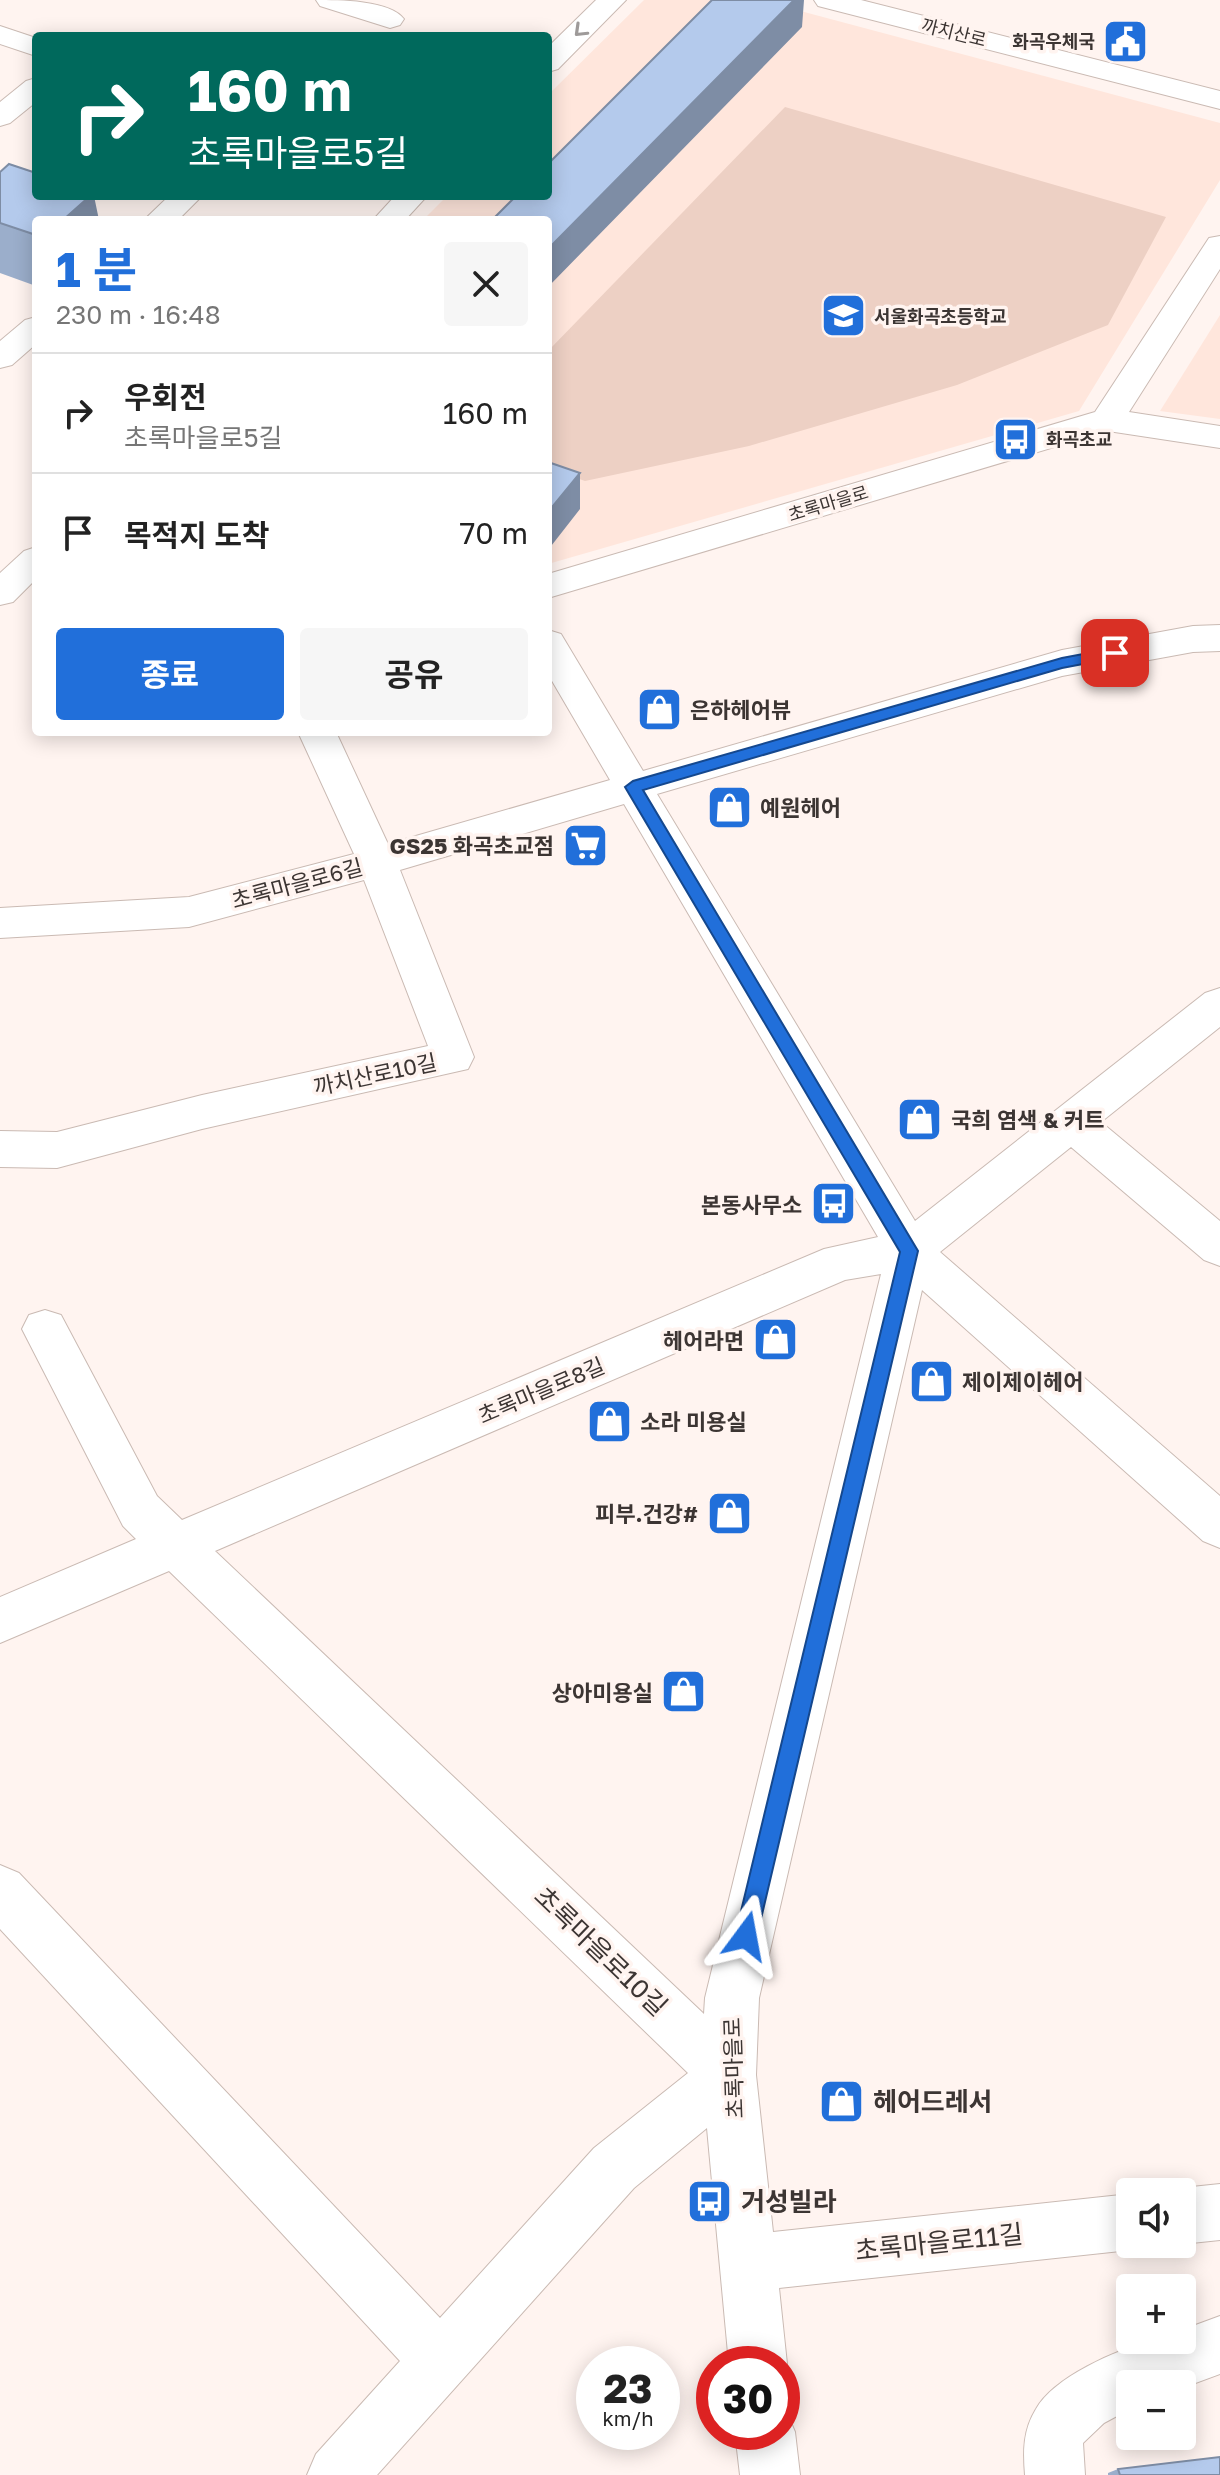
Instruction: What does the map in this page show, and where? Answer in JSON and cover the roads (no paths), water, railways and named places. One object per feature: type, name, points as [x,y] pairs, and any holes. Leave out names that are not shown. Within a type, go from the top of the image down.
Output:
[{"type":"street","points":[[330,0],[381,28],[412,0]]},
{"type":"street","points":[[552,59],[612,0]]},
{"type":"street","name":"까치산로","points":[[828,0],[897,8],[1220,100]]},
{"type":"street","points":[[0,35],[32,46]]},
{"type":"street","points":[[0,117],[32,90]]},
{"type":"street","points":[[164,216],[182,200]]},
{"type":"street","points":[[392,216],[408,200]]},
{"type":"street","points":[[1107,420],[1220,245]]},
{"type":"street","points":[[0,358],[32,330]]},
{"type":"street","name":"초록마을로","points":[[552,585],[1107,420],[1220,437]]},
{"type":"street","points":[[32,563],[0,594],[32,606]]},
{"type":"street","name":"초록마을로6길","points":[[0,923],[189,912],[377,862],[1062,663],[1193,639],[1220,638]]},
{"type":"street","points":[[552,650],[909,1251],[1220,1526]]},
{"type":"street","name":"까치산로10길","points":[[0,1149],[57,1150],[202,1112],[453,1057],[377,862],[319,736]]},
{"type":"street","points":[[909,1251],[1220,1004]]},
{"type":"street","points":[[1071,1122],[1220,1247]]},
{"type":"street","name":"초록마을로","points":[[756,2346],[729,2075],[732,1998],[909,1251]]},
{"type":"street","name":"초록마을로8길","points":[[0,1620],[840,1262],[909,1251]]},
{"type":"street","points":[[45,1329],[140,1511],[177,1545]]},
{"type":"street","name":"초록마을로10길","points":[[177,1545],[729,2075]]},
{"type":"street","points":[[0,1891],[440,2361]]},
{"type":"street","points":[[337,2475],[614,2168],[729,2075]]},
{"type":"street","points":[[1196,2215],[1220,2212]]},
{"type":"street","name":"초록마을로11길","points":[[748,2263],[1116,2224]]},
{"type":"street","points":[[1055,2475],[1055,2433],[1070,2410],[1093,2395],[1220,2345]]},
{"type":"street","points":[[767,2450],[770,2475]]},
{"type":"place","name":"화곡우체국","points":[[1126,41]]},
{"type":"place","name":"서울화곡초등학교","points":[[843,316]]},
{"type":"place","name":"화곡초교","points":[[1015,439]]},
{"type":"place","name":"은하헤어뷰","points":[[659,709]]},
{"type":"place","name":"예원헤어","points":[[729,807]]},
{"type":"place","name":"GS25 화곡초교점","points":[[585,845]]},
{"type":"place","name":"국희 염색 & 커트","points":[[920,1119]]},
{"type":"place","name":"본동사무소","points":[[833,1204]]},
{"type":"place","name":"헤어라면","points":[[775,1340]]},
{"type":"place","name":"제이제이헤어","points":[[931,1381]]},
{"type":"place","name":"소라 미용실","points":[[609,1421]]},
{"type":"place","name":"피부.건강#","points":[[729,1513]]},
{"type":"place","name":"상아미용실","points":[[684,1692]]},
{"type":"place","name":"헤어드레서","points":[[842,2101]]},
{"type":"place","name":"거성빌라","points":[[710,2201]]}]
